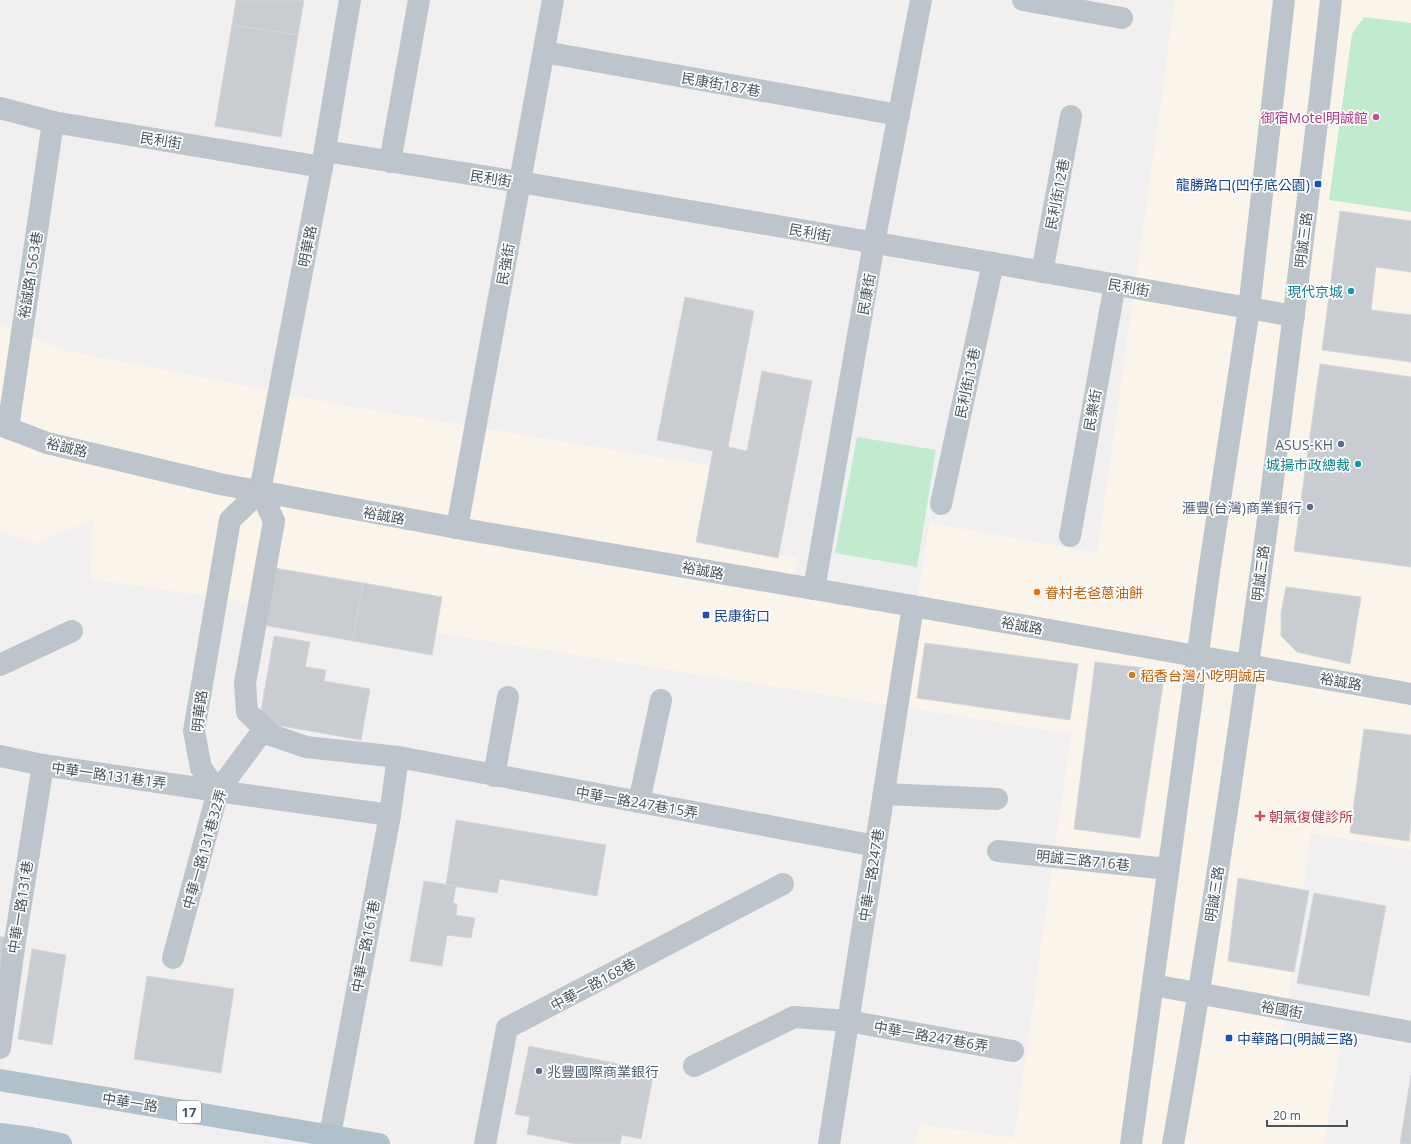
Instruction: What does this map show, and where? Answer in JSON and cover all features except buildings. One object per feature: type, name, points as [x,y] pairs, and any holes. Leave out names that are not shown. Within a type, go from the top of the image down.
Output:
[{"type":"main road","name":"中華一路","points":[[0,1080],[379,1144]]},
{"type":"main road","points":[[0,1134],[61,1144]]},
{"type":"street","name":"明華路","points":[[218,791],[201,768],[194,731],[230,520],[260,491],[324,159],[350,0]]},
{"type":"street","points":[[390,162],[419,0]]},
{"type":"street","name":"民強街","points":[[457,528],[553,0]]},
{"type":"street","name":"民康街","points":[[814,589],[874,243],[921,0]]},
{"type":"street","points":[[1131,1144],[1210,564],[1249,309],[1284,0]]},
{"type":"street","name":"明誠三路","points":[[1173,1144],[1199,994],[1248,664],[1294,316],[1331,0]]},
{"type":"street","points":[[1033,1],[1122,18]]},
{"type":"street","name":"民康街187巷","points":[[544,52],[899,115]]},
{"type":"street","name":"民利街","points":[[0,108],[53,122],[324,159],[390,162],[520,182],[1294,316]]},
{"type":"street","name":"民利街12巷","points":[[1042,272],[1071,116]]},
{"type":"street","name":"裕誠路1563巷","points":[[4,426],[53,122]]},
{"type":"street","name":"民利街13巷","points":[[941,504],[993,263]]},
{"type":"street","name":"民樂街","points":[[1070,536],[1115,284]]},
{"type":"street","name":"裕誠路","points":[[4,426],[47,443],[220,484],[457,528],[1248,664],[1411,694]]},
{"type":"street","points":[[260,491],[274,521],[245,683],[247,712],[271,735],[306,747],[398,757]]},
{"type":"street","name":"中華一路247巷","points":[[829,1144],[913,606]]},
{"type":"street","points":[[0,665],[72,631]]},
{"type":"street","points":[[494,776],[508,696]]},
{"type":"street","points":[[639,802],[661,700]]},
{"type":"street","name":"中華一路131巷32弄","points":[[173,958],[218,791],[264,729]]},
{"type":"street","name":"中華一路131巷1弄","points":[[0,756],[43,765],[218,791]]},
{"type":"street","name":"中華一路247巷15弄","points":[[398,757],[876,846]]},
{"type":"street","name":"中華一路161巷","points":[[330,1135],[390,815],[398,757]]},
{"type":"street","name":"中華一路131巷","points":[[0,1048],[7,940],[43,765]]},
{"type":"street","points":[[218,791],[390,815]]},
{"type":"street","points":[[884,794],[997,799]]},
{"type":"street","name":"明誠三路716巷","points":[[998,851],[1168,869]]},
{"type":"street","name":"中華一路168巷","points":[[485,1144],[507,1028],[783,884]]},
{"type":"street","name":"裕國街","points":[[1152,985],[1411,1032]]},
{"type":"street","name":"中華一路247巷6弄","points":[[694,1066],[794,1017],[848,1021],[1013,1051]]},
{"type":"shaded area","points":[[1175,0],[1411,0],[1411,850],[1311,833],[1284,1030],[1342,1039],[1324,1144],[915,1144],[919,1124],[1014,1138],[1071,734],[206,596],[90,579],[93,520],[34,544],[0,531],[0,324],[62,350],[349,406],[743,471],[730,547],[796,558],[794,579],[917,596],[930,523],[1097,553]]},
{"type":"green space","name":"御宿Motel明誠館","points":[[1364,17],[1411,23],[1411,212],[1329,200],[1352,34]]},
{"type":"green space","points":[[857,437],[936,450],[917,567],[835,553]]},
{"type":"place","name":"御宿Motel明誠館","points":[[1376,117]]},
{"type":"place","name":"龍勝路口(凹仔底公園)","points":[[1318,184]]},
{"type":"place","name":"現代京城","points":[[1351,291]]},
{"type":"place","name":"ASUS-KH","points":[[1341,444]]},
{"type":"place","name":"城揚市政總裁","points":[[1358,464]]},
{"type":"place","name":"滙豐(台灣)商業銀行","points":[[1310,507]]},
{"type":"place","name":"眷村老爸蔥油餅","points":[[1037,592]]},
{"type":"place","name":"民康街口","points":[[706,615]]},
{"type":"place","name":"稻香台灣小吃明誠店","points":[[1132,675]]},
{"type":"place","name":"朝氣復健診所","points":[[1260,816]]},
{"type":"place","name":"中華路口(明誠三路)","points":[[1229,1038]]},
{"type":"place","name":"兆豐國際商業銀行","points":[[539,1071]]}]
